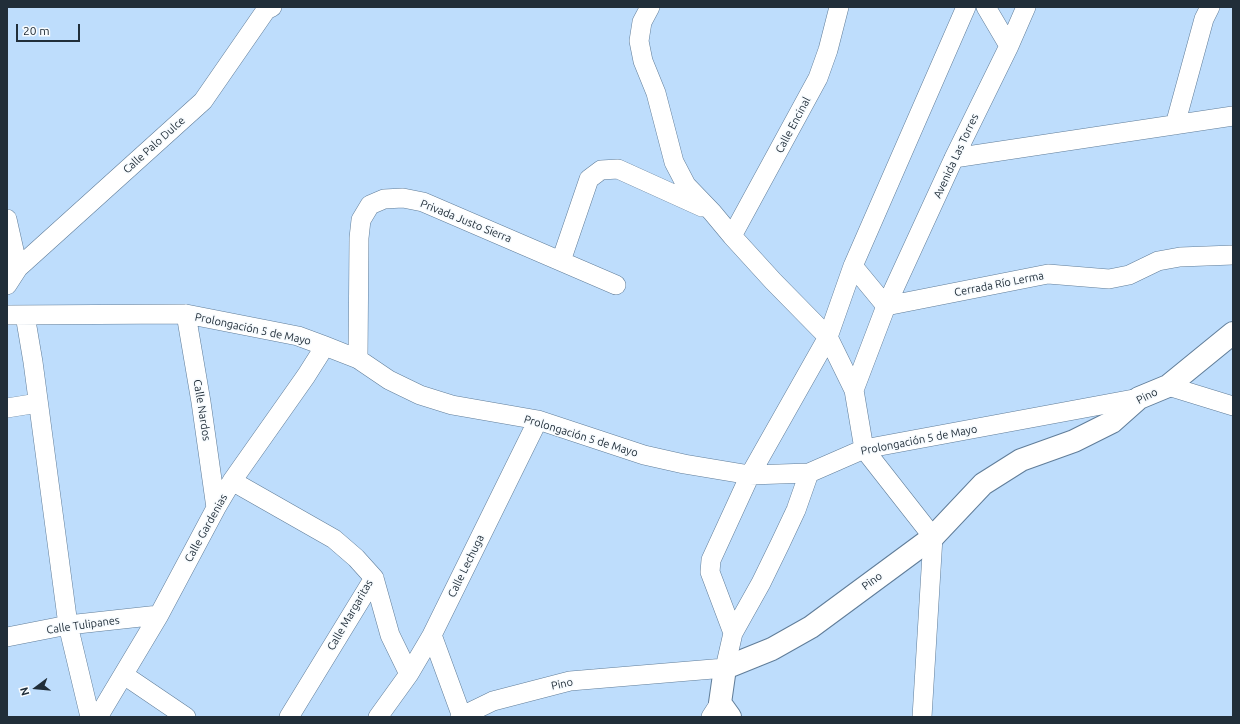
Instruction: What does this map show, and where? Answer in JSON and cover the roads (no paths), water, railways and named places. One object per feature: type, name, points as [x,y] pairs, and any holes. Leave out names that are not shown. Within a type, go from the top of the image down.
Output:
[{"type":"street","points":[[650,7],[642,22],[639,41],[643,61],[656,92],[674,162],[686,185],[712,212],[772,281],[828,337],[854,390],[864,449],[933,537],[922,717]]},
{"type":"street","name":"Calle Encinal","points":[[732,236],[818,78],[828,50],[839,7]]},
{"type":"street","points":[[733,633],[710,572],[711,560],[750,475],[828,337],[853,266],[966,7]]},
{"type":"street","points":[[986,7],[1009,46]]},
{"type":"street","name":"Avenida Las Torres","points":[[854,390],[886,306],[1026,7]]},
{"type":"street","points":[[1176,125],[1204,19],[1210,7]]},
{"type":"street","name":"Calle Palo Dulce","points":[[7,285],[18,268],[203,101],[268,8]]},
{"type":"street","points":[[954,158],[1233,116]]},
{"type":"street","points":[[561,261],[589,179],[601,170],[618,169],[712,212]]},
{"type":"street","name":"Privada Justo Sierra","points":[[358,359],[359,238],[361,220],[370,205],[384,200],[403,198],[423,202],[616,285]]},
{"type":"street","points":[[7,219],[18,268]]},
{"type":"street","name":"Cerrada Río Lerma","points":[[886,306],[1048,274],[1109,279],[1129,275],[1158,261],[1180,257],[1233,255]]},
{"type":"street","points":[[853,266],[886,306]]},
{"type":"street","name":"Prolongación 5 de Mayo","points":[[16,315],[186,314],[298,336],[358,359],[389,380],[420,395],[452,405],[538,420],[644,455],[684,464],[750,475],[809,473],[864,449],[1139,398]]},
{"type":"street","name":"Calle Nardos","points":[[186,314],[201,402],[216,508]]},
{"type":"street","points":[[16,315],[33,362],[68,625],[90,717]]},
{"type":"street","name":"Pino","points":[[461,717],[493,701],[570,681],[725,668],[772,648],[811,627],[933,537],[983,484],[1021,460],[1074,441],[1112,422],[1139,398],[1168,386],[1233,333]]},
{"type":"street","name":"Calle Gardenias","points":[[98,717],[124,675],[232,481],[306,376],[325,346]]},
{"type":"street","points":[[1168,386],[1233,406]]},
{"type":"street","points":[[7,408],[38,404]]},
{"type":"street","name":"Calle Lechuga","points":[[378,717],[408,674],[432,635],[538,420]]},
{"type":"street","points":[[720,712],[725,668],[733,633],[761,583],[780,544],[796,510],[809,473]]},
{"type":"street","name":"Calle Margaritas","points":[[232,481],[334,539],[356,558],[374,578],[289,717]]},
{"type":"street","points":[[374,578],[390,635],[408,674]]},
{"type":"street","name":"Calle Tulipanes","points":[[7,637],[68,625],[158,615]]},
{"type":"street","points":[[432,635],[461,717]]},
{"type":"street","points":[[124,675],[186,717]]}]
